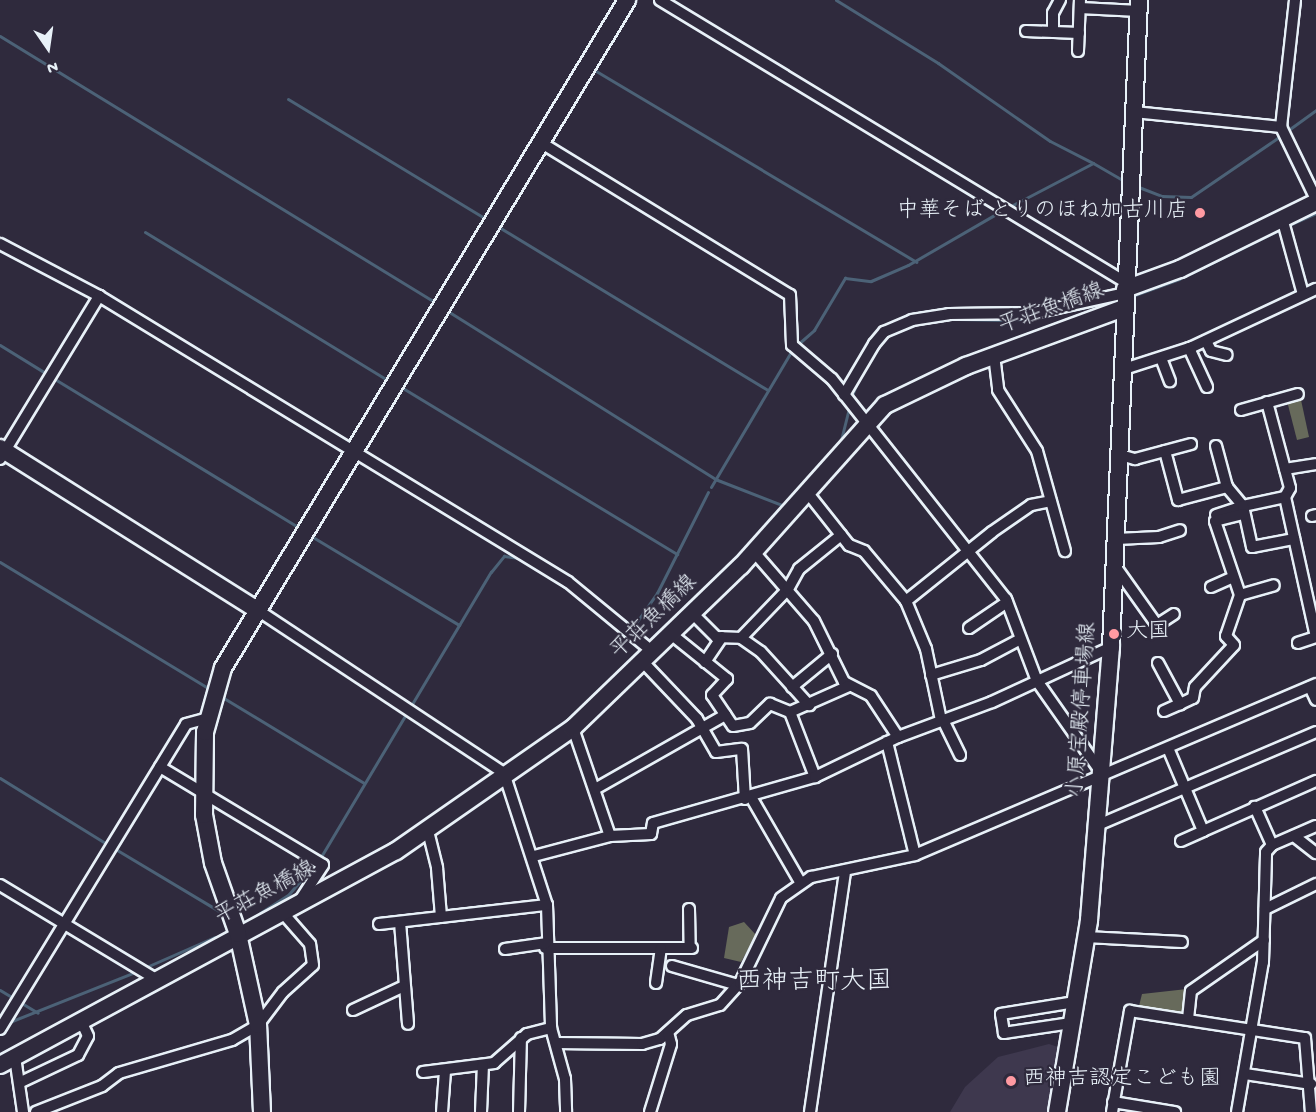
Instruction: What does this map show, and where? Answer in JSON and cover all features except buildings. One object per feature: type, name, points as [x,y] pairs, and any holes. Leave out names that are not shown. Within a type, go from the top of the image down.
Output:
[{"type":"main road","points":[[262,1112],[258,1025],[238,932],[208,840],[202,792],[209,718],[216,692],[229,656],[256,609],[627,0]]},
{"type":"main road","name":"小原宝殿停車場線","points":[[1057,1112],[1086,937],[1098,825],[1111,646],[1117,454],[1139,6]]},
{"type":"main road","name":"平荘魚橋線","points":[[0,1065],[81,1021],[151,975],[282,912],[428,831],[504,773],[573,728],[754,552],[885,405],[920,385],[994,355],[1180,269],[1316,200]]},
{"type":"main road","points":[[2,453],[256,609]]},
{"type":"street","points":[[660,0],[1011,213],[1124,295]]},
{"type":"street","points":[[1053,32],[1053,13],[1060,0]]},
{"type":"street","points":[[1295,0],[1283,132],[1316,200]]},
{"type":"street","points":[[1078,51],[1080,4],[1139,6]]},
{"type":"street","points":[[1026,31],[1079,33]]},
{"type":"street","points":[[1134,112],[1283,132]]},
{"type":"street","points":[[540,142],[790,296],[796,348],[849,400],[1007,602],[1019,640],[1037,681],[1101,772]]},
{"type":"street","points":[[1282,218],[1303,294]]},
{"type":"street","points":[[0,244],[99,296],[354,449],[568,582],[633,630],[647,657],[702,726],[716,752],[742,749],[748,798],[800,882]]},
{"type":"street","points":[[1121,370],[1206,341],[1316,289]]},
{"type":"street","points":[[849,400],[874,344],[884,332],[912,320],[949,314],[1035,313],[1124,295]]},
{"type":"street","points":[[2,453],[99,296]]},
{"type":"street","points":[[1206,341],[1212,351],[1227,355]]},
{"type":"street","points":[[1189,348],[1207,387]]},
{"type":"street","points":[[994,355],[998,390],[1037,451],[1065,551]]},
{"type":"street","points":[[1161,358],[1170,381]]},
{"type":"street","points":[[1241,410],[1298,394]]},
{"type":"street","points":[[1267,402],[1290,488],[1285,497],[1316,637],[1298,643]]},
{"type":"street","points":[[1117,454],[1135,459],[1191,444]]},
{"type":"street","points":[[1216,446],[1227,488],[1243,510],[1252,547],[1294,538]]},
{"type":"street","points":[[1165,451],[1178,500],[1227,488]]},
{"type":"street","points":[[1285,469],[1315,467]]},
{"type":"street","points":[[807,492],[841,535],[873,560],[906,601],[932,675],[942,720],[960,755]]},
{"type":"street","points":[[1164,711],[1193,698],[1195,687],[1234,645],[1226,636],[1240,595],[1215,521],[1285,497]]},
{"type":"street","points":[[906,601],[1030,506],[1052,501]]},
{"type":"street","points":[[1212,517],[1243,510]]},
{"type":"street","points":[[1116,539],[1159,537],[1180,530]]},
{"type":"street","points":[[741,638],[789,589],[799,569],[841,535]]},
{"type":"street","points":[[754,552],[789,589],[832,654],[849,686],[871,696],[898,737]]},
{"type":"street","points":[[1115,566],[1157,625],[1174,614]]},
{"type":"street","points":[[1211,587],[1233,577]]},
{"type":"street","points":[[1240,595],[1274,585]]},
{"type":"street","points":[[969,628],[1007,602]]},
{"type":"street","points":[[256,609],[406,705],[504,773],[534,856],[547,905],[545,946],[551,1028],[565,1079],[566,1112]]},
{"type":"street","points":[[692,613],[716,637],[741,638],[761,652],[808,705]]},
{"type":"street","points":[[671,634],[727,680],[712,694],[725,715],[736,726],[750,723],[770,704],[790,712],[849,686]]},
{"type":"street","points":[[705,662],[722,637]]},
{"type":"street","points":[[932,675],[981,660],[1019,640]]},
{"type":"street","points":[[534,856],[610,836],[651,834],[653,823],[748,798],[815,777],[898,737],[1037,681],[1111,646]]},
{"type":"street","points":[[792,687],[832,654]]},
{"type":"street","points":[[1158,663],[1180,704]]},
{"type":"street","points":[[556,1043],[642,1044],[668,1032],[687,1015],[720,1005],[738,985],[781,898],[800,882],[915,855],[1101,772],[1168,748],[1313,686],[1316,700]]},
{"type":"street","points":[[790,712],[815,777]]},
{"type":"street","points":[[595,789],[702,726],[725,715]]},
{"type":"street","points":[[2,1026],[186,724],[209,718]]},
{"type":"street","points":[[573,728],[610,836]]},
{"type":"street","points":[[1098,825],[1316,732]]},
{"type":"street","points":[[887,742],[915,855]]},
{"type":"street","points":[[1168,748],[1203,831]]},
{"type":"street","points":[[160,766],[318,862],[299,903]]},
{"type":"street","points":[[1181,841],[1316,781]]},
{"type":"street","points":[[1256,807],[1272,845]]},
{"type":"street","points":[[1238,1112],[1264,940],[1266,852],[1272,845],[1316,826]]},
{"type":"street","points":[[428,831],[437,868],[441,917]]},
{"type":"street","points":[[1294,836],[1316,853]]},
{"type":"street","points":[[810,1112],[845,871]]},
{"type":"street","points":[[1265,909],[1316,884]]},
{"type":"street","points":[[0,885],[151,975]]},
{"type":"street","points":[[379,924],[547,905]]},
{"type":"street","points":[[505,949],[545,946],[691,948],[689,909]]},
{"type":"street","points":[[36,1112],[102,1086],[119,1073],[232,1040],[258,1025],[283,993],[313,965],[310,944],[282,912]]},
{"type":"street","points":[[400,922],[408,1024]]},
{"type":"street","points":[[1086,937],[1182,942]]},
{"type":"street","points":[[1188,1019],[1191,991],[1264,940]]},
{"type":"street","points":[[656,983],[661,948]]},
{"type":"street","points":[[672,966],[738,985]]},
{"type":"street","points":[[353,1010],[404,986]]},
{"type":"street","points":[[1071,1023],[1004,1033],[1001,1014],[1075,1002]]},
{"type":"street","points":[[1175,1112],[1112,1107],[1130,1011],[1305,1038],[1311,1084],[1311,1112]]},
{"type":"street","points":[[21,1082],[72,1060],[83,1050],[88,1036],[81,1021]]},
{"type":"street","points":[[423,1072],[483,1065],[498,1060],[521,1038],[551,1028]]},
{"type":"street","points":[[650,1112],[671,1044],[668,1032]]},
{"type":"street","points":[[519,1112],[521,1038]]},
{"type":"street","points":[[15,1057],[21,1082],[23,1112]]},
{"type":"street","points":[[481,1112],[483,1065]]},
{"type":"street","points":[[442,1112],[444,1071]]},
{"type":"street","points":[[1245,1074],[1311,1084]]},
{"type":"shaded area","name":"西神吉認定こども園","points":[[1049,1044],[1058,1047],[1047,1112],[950,1112],[965,1087],[998,1057]]},
{"type":"green space","points":[[1296,398],[1301,400],[1309,437],[1297,440],[1287,401]]},
{"type":"green space","points":[[744,922],[756,935],[741,962],[724,958],[729,927]]},
{"type":"green space","points":[[1187,989],[1184,1013],[1139,1006],[1142,994]]},
{"type":"waterway","points":[[836,0],[938,63],[1050,141],[1093,163]]},
{"type":"waterway","points":[[0,36],[436,303]]},
{"type":"waterway","points":[[596,71],[916,262]]},
{"type":"waterway","points":[[288,99],[486,219]]},
{"type":"waterway","points":[[1287,131],[1316,110]]},
{"type":"waterway","points":[[1136,186],[1162,196],[1191,197],[1282,135]]},
{"type":"waterway","points":[[1009,207],[1093,163],[1124,181]]},
{"type":"waterway","points":[[797,345],[814,330],[845,278],[871,281],[908,265],[1003,210]]},
{"type":"waterway","points":[[1287,226],[1316,213]]},
{"type":"waterway","points":[[497,226],[768,390]]},
{"type":"waterway","points":[[1132,296],[1179,279],[1281,229]]},
{"type":"waterway","points":[[145,232],[386,379]]},
{"type":"waterway","points":[[1038,317],[1120,300]]},
{"type":"waterway","points":[[446,310],[715,479],[787,507]]},
{"type":"waterway","points":[[1009,320],[1032,318]]},
{"type":"waterway","points":[[958,319],[1003,320]]},
{"type":"waterway","points":[[0,345],[47,374]]},
{"type":"waterway","points":[[711,487],[792,350]]},
{"type":"waterway","points":[[53,378],[301,529]]},
{"type":"waterway","points":[[851,398],[857,382]]},
{"type":"waterway","points":[[401,387],[677,554]]},
{"type":"waterway","points":[[827,458],[841,440],[849,407]]},
{"type":"waterway","points":[[626,626],[636,623],[657,593],[708,492]]},
{"type":"waterway","points":[[311,536],[459,625]]},
{"type":"waterway","points":[[260,913],[289,894],[322,855],[491,572],[504,556],[519,558]]},
{"type":"waterway","points":[[0,562],[211,690]]},
{"type":"waterway","points":[[530,565],[570,590]]},
{"type":"waterway","points":[[222,697],[364,783]]},
{"type":"waterway","points":[[0,778],[107,844]]},
{"type":"waterway","points":[[117,850],[219,911]]},
{"type":"waterway","points":[[144,968],[215,937]]},
{"type":"waterway","points":[[7,1023],[138,971]]},
{"type":"waterway","points":[[0,990],[38,1013]]},
{"type":"place","name":"中華そば とりのほね加古川店","points":[[1200,213]]},
{"type":"place","name":"大国","points":[[1114,634]]},
{"type":"place","name":"西神吉認定こども園","points":[[1011,1081]]},
{"type":"district","name":"西神吉町大国","points":[[814,984]]}]
